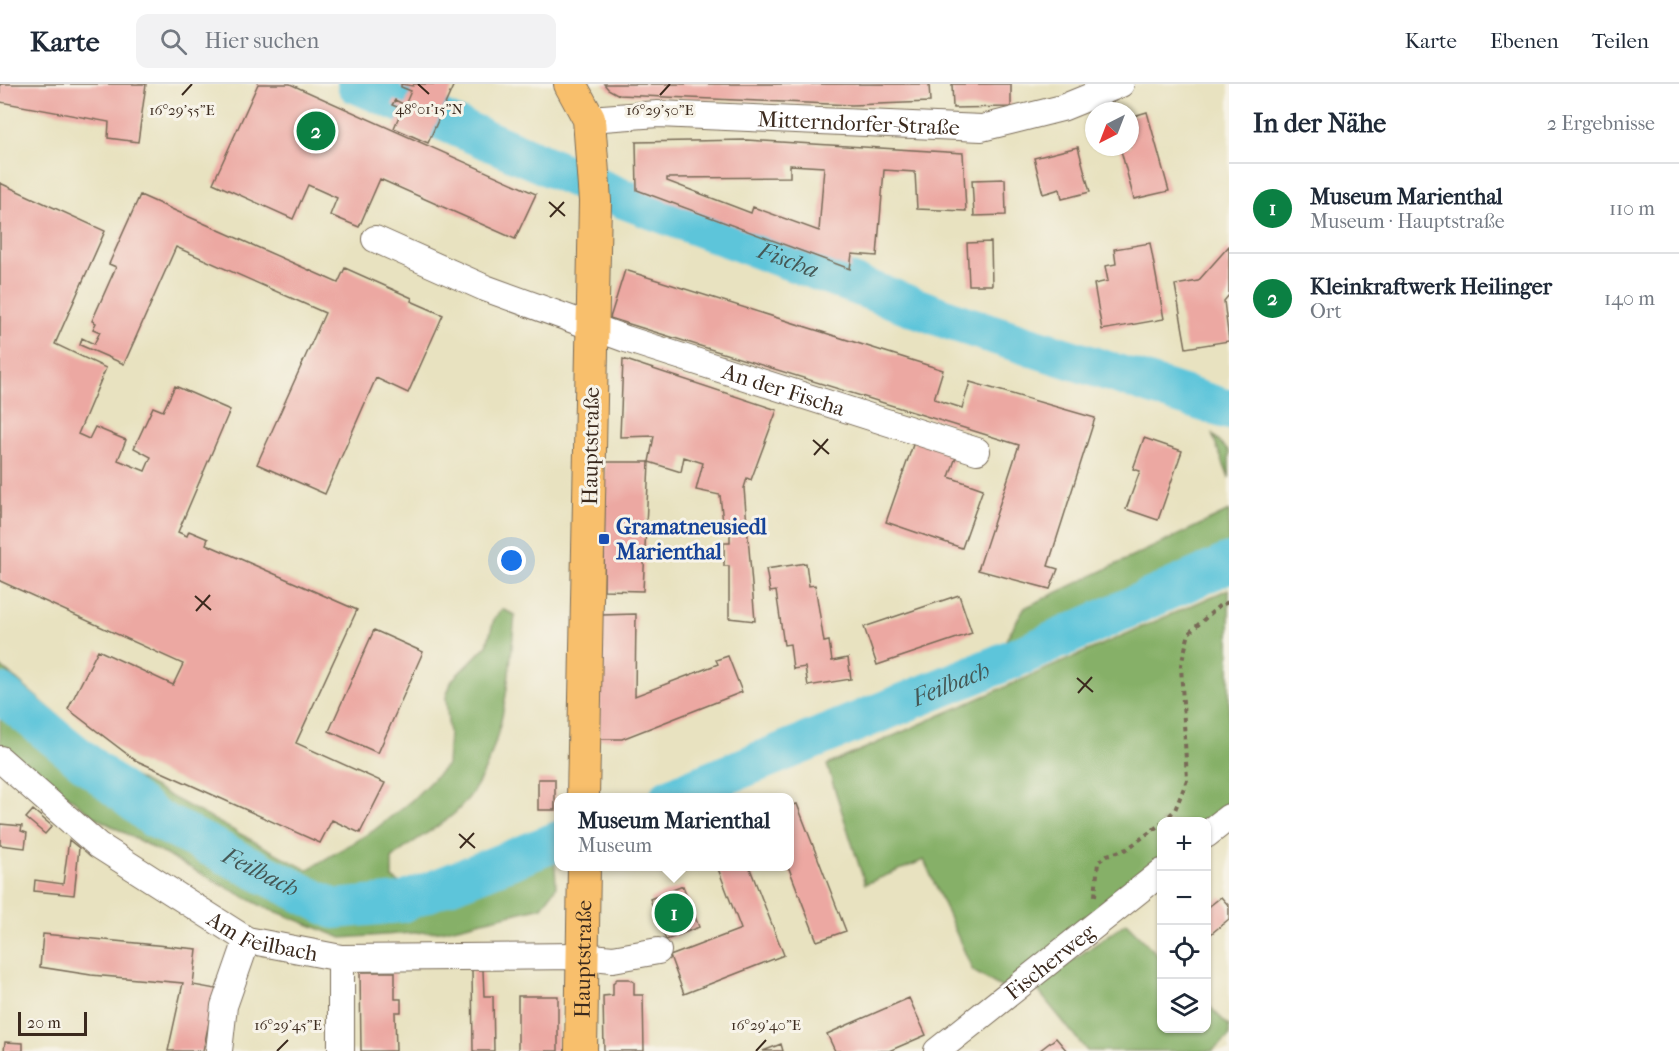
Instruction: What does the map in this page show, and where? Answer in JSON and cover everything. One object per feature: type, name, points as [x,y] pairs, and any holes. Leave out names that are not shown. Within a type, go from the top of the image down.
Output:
[{"type":"main road","points":[[570,84],[589,119]]},
{"type":"main road","name":"Hauptstraße","points":[[583,793],[595,201],[589,119]]},
{"type":"main road","name":"Hauptstraße","points":[[581,1051],[584,871]]},
{"type":"street","name":"Mitterndorfer-Straße","points":[[589,119],[658,114],[982,128],[1062,108],[1121,84]]},
{"type":"street","name":"An der Fischa","points":[[375,239],[485,288],[592,324],[626,339],[977,451]]},
{"type":"street","name":"Am Feilbach","points":[[0,759],[98,845],[247,940],[341,958],[581,956],[613,959],[658,951]]},
{"type":"street","points":[[1211,831],[1229,817]]},
{"type":"street","name":"Fischerweg","points":[[938,1051],[1157,875]]},
{"type":"street","points":[[219,1051],[224,1006],[247,940]]},
{"type":"street","points":[[340,1051],[341,958]]},
{"type":"path","points":[[1167,817],[1175,810],[1187,780],[1180,665],[1189,633],[1220,605],[1229,602]]},
{"type":"path","points":[[1091,929],[1098,862],[1107,855],[1127,849],[1157,826]]},
{"type":"green space","points":[[1212,434],[1229,452],[1229,478]]},
{"type":"green space","points":[[1229,511],[1229,553],[997,656],[1024,608]]},
{"type":"green space","points":[[1229,589],[1229,806],[1211,819],[1157,817],[1157,864],[1004,989],[973,971],[924,860],[865,884],[827,765]]},
{"type":"green space","points":[[502,609],[515,615],[502,718],[495,744],[473,791],[458,810],[392,859],[392,878],[411,891],[553,826],[556,887],[542,907],[441,931],[342,938],[260,905],[95,817],[0,743],[0,666],[123,771],[307,870],[373,831],[412,800],[447,765],[449,734],[446,697],[452,680],[487,645],[494,619]]},
{"type":"green space","points":[[1126,923],[1157,954],[1157,1033],[1211,1033],[1211,1008],[1229,1026],[1229,1037],[1212,1051],[1087,1051],[1035,987]]},
{"type":"building","points":[[0,84],[146,84],[138,142],[108,138],[109,122],[0,102]]},
{"type":"building","points":[[258,84],[290,84],[536,194],[515,239],[380,179],[359,227],[330,215],[337,198],[308,185],[293,219],[213,183]]},
{"type":"building","points":[[401,84],[413,86],[414,84],[454,84],[428,143],[394,128],[402,109],[392,105],[395,100],[405,105],[411,91],[401,87]]},
{"type":"building","points":[[604,84],[929,84],[930,102],[852,105],[619,95]]},
{"type":"building","points":[[952,84],[1011,84],[1011,107],[953,108]]},
{"type":"building","points":[[1147,112],[1169,191],[1134,199],[1122,156],[1139,156],[1139,114]]},
{"type":"building","points":[[746,140],[963,153],[966,211],[917,209],[915,172],[884,170],[877,256],[852,254],[850,269],[637,190],[636,142]],"holes":[[[790,165],[824,167],[819,231],[753,207],[751,213],[667,181],[667,178],[790,177]]]},
{"type":"building","points":[[1078,147],[1090,192],[1062,199],[1060,189],[1043,194],[1034,158]]},
{"type":"building","points":[[1005,179],[1006,215],[974,216],[972,180]]},
{"type":"building","points":[[0,183],[105,231],[55,344],[106,368],[78,434],[89,439],[95,427],[126,440],[118,460],[145,471],[151,457],[134,448],[153,407],[163,411],[175,386],[230,410],[178,532],[187,536],[189,531],[208,539],[206,544],[357,610],[296,743],[385,783],[360,833],[332,820],[320,843],[135,760],[68,709],[98,650],[173,685],[183,664],[0,581]]},
{"type":"building","points":[[140,195],[338,283],[345,268],[412,298],[411,301],[443,315],[408,393],[376,378],[325,494],[257,464],[325,313],[176,247],[124,364],[80,345],[82,338],[94,344],[100,332],[93,329],[96,323],[92,321],[116,267],[109,264]]},
{"type":"building","points":[[991,242],[992,285],[969,285],[967,243]]},
{"type":"building","points":[[1150,243],[1164,319],[1102,330],[1094,284],[1108,281],[1105,266],[1116,264],[1114,249]]},
{"type":"building","points":[[1229,246],[1229,295],[1224,301],[1229,341],[1186,348],[1175,285],[1198,281]]},
{"type":"building","points":[[625,270],[943,370],[934,399],[962,408],[970,382],[1095,418],[1048,566],[1058,569],[1050,589],[978,570],[1019,445],[610,318]]},
{"type":"building","points":[[623,359],[777,410],[751,480],[747,478],[744,488],[755,621],[729,618],[729,566],[724,566],[724,543],[730,543],[730,532],[724,532],[720,495],[696,490],[703,463],[684,457],[681,472],[649,462],[654,436],[620,437]]},
{"type":"building","points":[[1144,438],[1182,451],[1158,520],[1126,509],[1140,471],[1133,469]]},
{"type":"building","points":[[915,439],[957,454],[949,477],[983,489],[962,548],[886,522]]},
{"type":"building","points":[[605,462],[649,462],[643,591],[604,590]]},
{"type":"building","points":[[806,563],[809,586],[815,585],[824,642],[829,641],[832,661],[848,658],[851,679],[808,686],[805,667],[793,669],[790,644],[784,645],[776,591],[770,592],[766,569]]},
{"type":"building","points":[[959,595],[972,633],[877,665],[864,627]]},
{"type":"building","points":[[636,614],[635,696],[718,664],[716,660],[728,656],[742,692],[622,739],[599,739],[601,615]]},
{"type":"building","points":[[374,630],[423,652],[378,753],[329,731]]},
{"type":"building","points":[[538,779],[555,779],[554,810],[538,810]]},
{"type":"building","points":[[797,804],[846,931],[817,941],[790,871],[794,871],[794,805]]},
{"type":"building","points":[[33,810],[52,826],[45,834],[26,818]]},
{"type":"building","points":[[0,824],[22,826],[21,831],[27,833],[25,848],[0,845]]},
{"type":"building","points":[[69,840],[79,848],[74,895],[34,891],[35,880],[63,884]]},
{"type":"building","points":[[719,871],[751,871],[784,955],[684,994],[670,956],[741,929]]},
{"type":"building","points":[[683,886],[699,927],[666,940],[650,899]]},
{"type":"building","points":[[1221,897],[1229,906],[1229,919],[1211,934],[1211,925],[1211,905]]},
{"type":"building","points":[[43,934],[197,949],[193,985],[216,989],[203,1051],[168,1051],[183,983],[91,975],[40,967]]},
{"type":"building","points":[[472,970],[483,970],[484,996],[493,996],[494,1051],[473,1051]]},
{"type":"building","points":[[360,972],[395,972],[395,999],[401,999],[401,1012],[395,1012],[396,1051],[361,1051]]},
{"type":"building","points":[[617,979],[629,979],[634,982],[634,995],[643,995],[644,1051],[604,1051],[603,996],[613,995],[613,983]]},
{"type":"building","points":[[518,996],[558,996],[558,1051],[518,1051]]},
{"type":"building","points":[[909,998],[926,1035],[889,1051],[835,1051],[827,1034]]},
{"type":"building","points":[[1056,1038],[1067,1051],[1039,1051]]},
{"type":"building","points":[[5,1042],[23,1043],[23,1051],[4,1051]]},
{"type":"building","points":[[781,1044],[783,1051],[763,1051]]},
{"type":"waterway","name":"Fischa","points":[[357,84],[624,199],[955,322],[1229,410]]},
{"type":"waterway","name":"Feilbach","points":[[681,793],[1032,651],[1229,563]]},
{"type":"waterway","name":"Feilbach","points":[[0,693],[154,818],[334,909],[401,903],[554,843]]},
{"type":"place","name":"Kleinkraftwerk Heilinger","points":[[316,131]]},
{"type":"place","name":"Gramatneusiedl Marienthal","points":[[604,539]]},
{"type":"place","name":"Museum Marienthal","points":[[674,913]]}]
